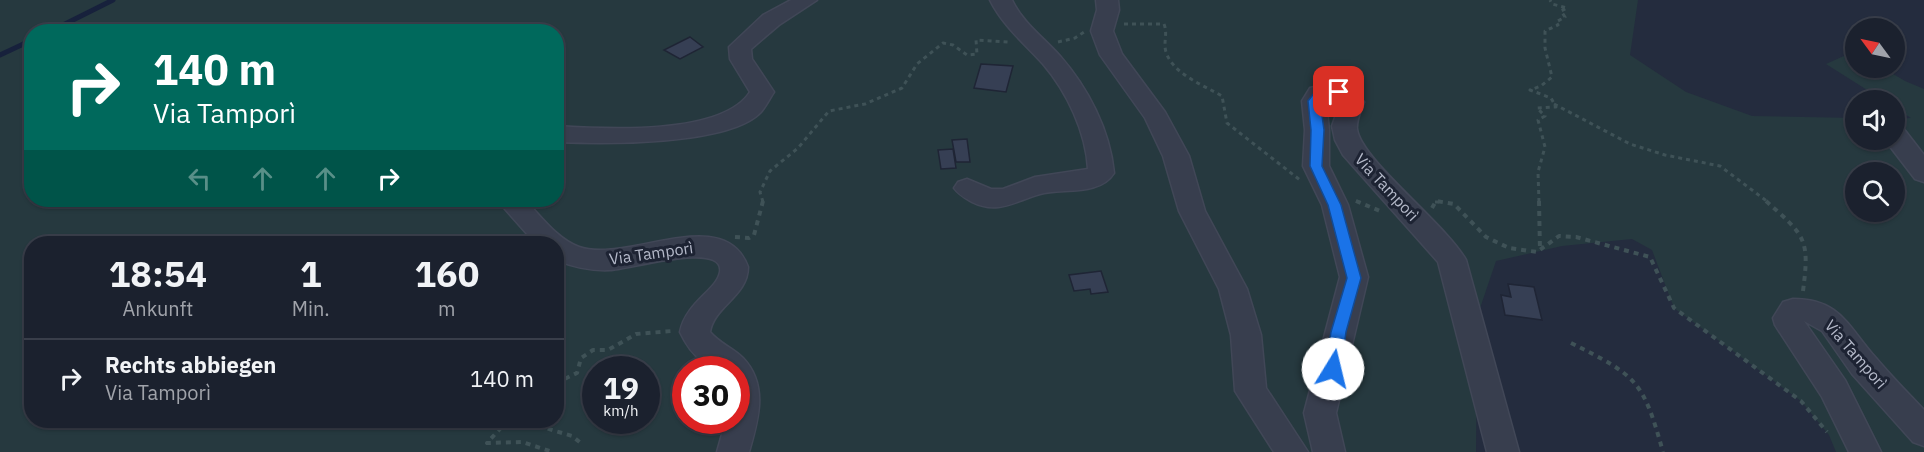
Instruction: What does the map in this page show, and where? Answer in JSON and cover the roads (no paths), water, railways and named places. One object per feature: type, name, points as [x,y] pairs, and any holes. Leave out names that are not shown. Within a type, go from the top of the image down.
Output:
[{"type":"street","points":[[564,134],[609,136],[702,127],[720,124],[744,115],[757,104],[762,92],[741,59],[740,46],[765,24],[806,0]]},
{"type":"street","points":[[967,188],[987,198],[1006,198],[1042,184],[1091,179],[1101,173],[1100,151],[1065,77],[1028,39],[1001,0]]},
{"type":"street","points":[[1107,0],[1104,35],[1116,64],[1156,117],[1176,156],[1192,211],[1233,289],[1246,335],[1251,391],[1292,452]]},
{"type":"street","name":"Via Tamporì","points":[[1329,452],[1322,431],[1320,413],[1354,278],[1341,225],[1316,166],[1317,130],[1314,101],[1318,93],[1332,90],[1345,94],[1352,102],[1344,126],[1351,147],[1444,248],[1452,260],[1487,384],[1503,452]]},
{"type":"street","points":[[1905,148],[1924,173]]},
{"type":"street","points":[[517,207],[545,236]]},
{"type":"street","name":"Via Tamporì","points":[[564,251],[573,256],[605,260],[636,258],[686,247],[709,247],[729,257],[734,272],[728,286],[697,320],[695,332],[703,344],[736,368],[744,384],[745,402],[733,452]]},
{"type":"street","name":"Via Tamporì","points":[[1865,452],[1834,389],[1790,325],[1789,313],[1804,308],[1822,316],[1838,329],[1863,365],[1924,432]]},
{"type":"waterway","points":[[65,24],[113,0]]},
{"type":"waterway","points":[[0,55],[24,44]]}]
